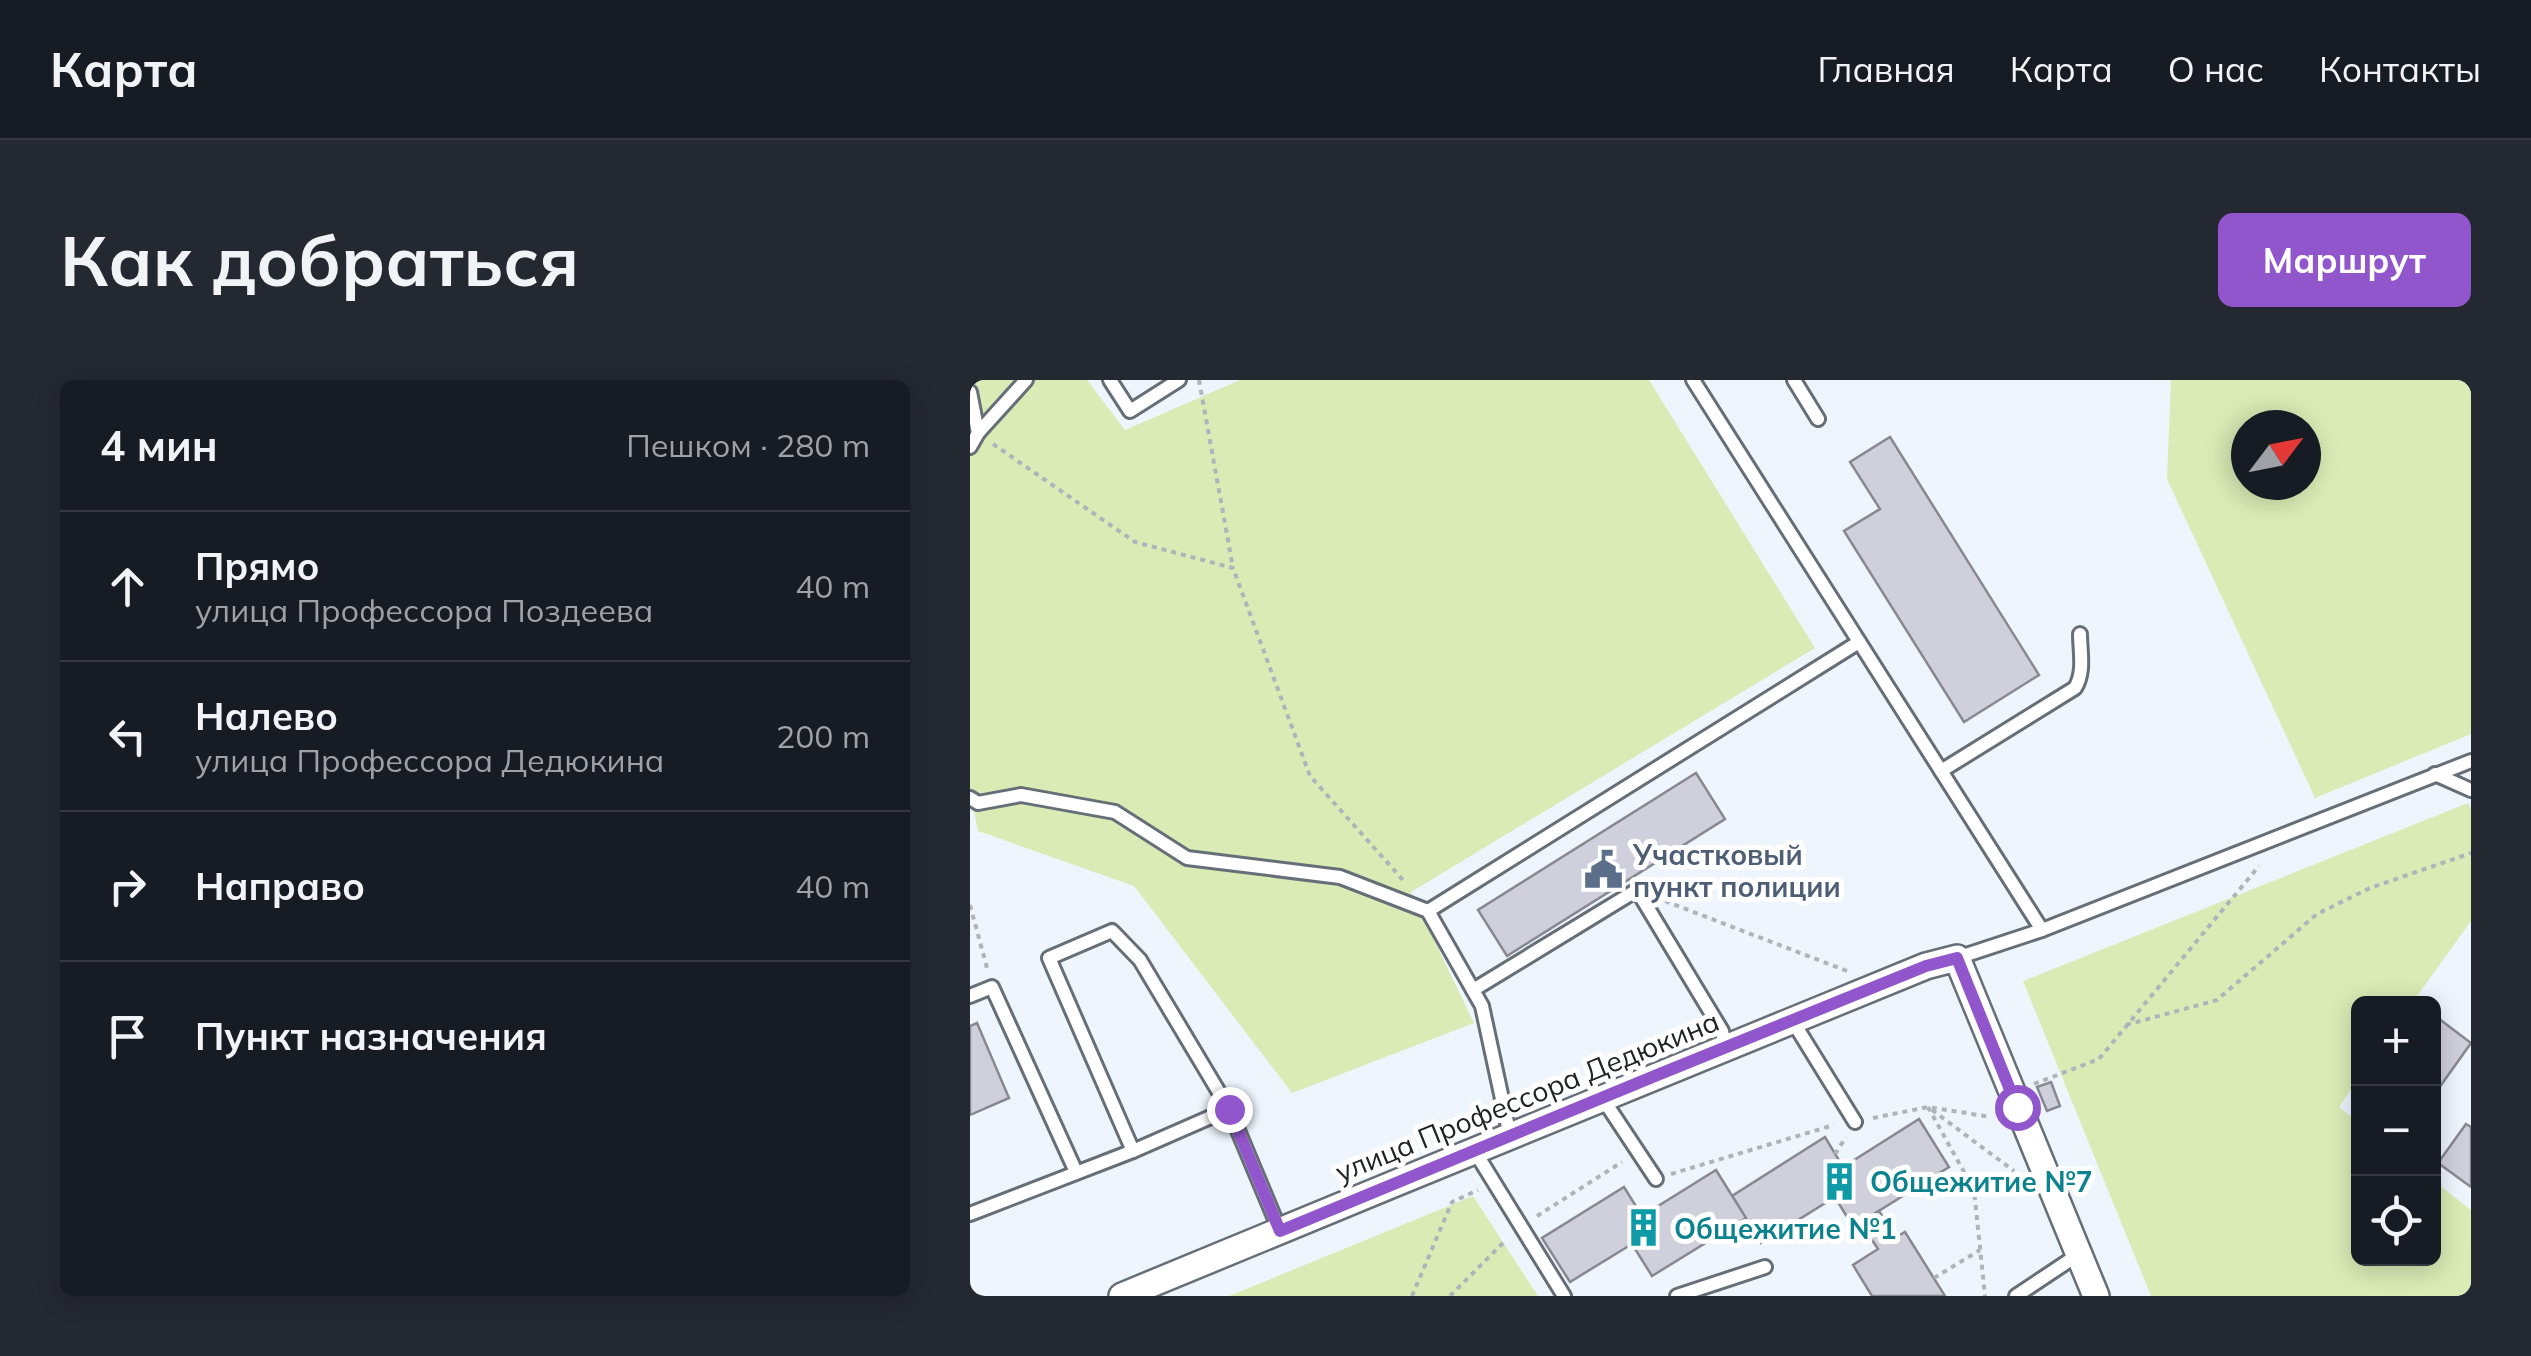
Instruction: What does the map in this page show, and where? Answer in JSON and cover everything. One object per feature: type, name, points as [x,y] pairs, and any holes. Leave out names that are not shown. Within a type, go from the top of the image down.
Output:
[{"type":"street","name":"улица Профессора Дедюкина","points":[[1122,1296],[1725,1046],[1926,966],[1957,958]]},
{"type":"street","points":[[1957,958],[2096,1296]]},
{"type":"lane","points":[[970,447],[1026,380]]},
{"type":"lane","points":[[1110,380],[1130,411],[1179,380]]},
{"type":"lane","points":[[1693,380],[2042,930]]},
{"type":"lane","points":[[1794,380],[1818,419]]},
{"type":"lane","points":[[970,392],[978,433]]},
{"type":"lane","points":[[1942,771],[2075,688],[2081,671],[2080,634]]},
{"type":"lane","points":[[1428,911],[1859,642]]},
{"type":"lane","points":[[1957,958],[2042,930],[2471,761]]},
{"type":"lane","points":[[2435,774],[2471,790]]},
{"type":"lane","points":[[970,798],[978,803],[1022,795],[1115,812],[1187,858],[1340,877],[1428,911],[1482,1006],[1510,1136]]},
{"type":"lane","points":[[1473,990],[1638,890],[1722,1031],[1725,1046]]},
{"type":"lane","points":[[1134,1151],[1050,958],[1112,931],[1140,960],[1229,1109],[1280,1231]]},
{"type":"lane","points":[[970,996],[992,987],[1076,1172]]},
{"type":"lane","points":[[1792,1020],[1855,1122]]},
{"type":"lane","points":[[1602,1099],[1656,1179]]},
{"type":"lane","points":[[970,1214],[1134,1151],[1229,1109]]},
{"type":"lane","points":[[1474,1150],[1564,1296]]},
{"type":"lane","points":[[2017,1296],[2079,1254]]},
{"type":"lane","points":[[1677,1296],[1766,1267]]},
{"type":"path","points":[[1199,380],[1233,568],[1310,776],[1428,911]]},
{"type":"path","points":[[978,433],[1135,542],[1233,568]]},
{"type":"path","points":[[2126,1025],[2217,1000],[2317,914],[2370,888],[2471,853]]},
{"type":"path","points":[[2011,1092],[2099,1059],[2259,865]]},
{"type":"path","points":[[1638,890],[1856,975]]},
{"type":"path","points":[[970,905],[992,987]]},
{"type":"path","points":[[1928,1107],[2014,1171]]},
{"type":"path","points":[[1928,1107],[1974,1190],[1985,1296]]},
{"type":"path","points":[[1656,1179],[1834,1126],[1928,1107],[1991,1117]]},
{"type":"path","points":[[1450,1296],[1520,1226],[1639,1152]]},
{"type":"path","points":[[1412,1296],[1452,1202],[1494,1182]]},
{"type":"path","points":[[1934,1278],[1980,1250]]},
{"type":"green space","points":[[970,380],[1087,380],[1125,430],[1240,380],[1649,380],[1815,648],[1411,892],[1474,1023],[1292,1093],[1134,886],[978,831],[970,791]]},
{"type":"green space","points":[[2171,380],[2471,380],[2471,734],[2315,798],[2167,479]]},
{"type":"green space","points":[[2468,803],[2471,921],[2417,996],[2351,996],[2351,1089],[2339,1107],[2351,1116],[2351,1266],[2441,1266],[2441,1186],[2471,1210],[2471,1296],[2151,1296],[2023,981]]},
{"type":"green space","points":[[1473,1196],[1538,1296],[1229,1296]]},
{"type":"building","points":[[1890,437],[2039,675],[1964,722],[1844,531],[1880,509],[1850,462]]},
{"type":"building","points":[[1696,773],[1725,819],[1507,956],[1478,910]]},
{"type":"building","points":[[2441,1020],[2471,1043],[2441,1085]]},
{"type":"building","points":[[977,1023],[1009,1098],[970,1115],[970,1026]]},
{"type":"building","points":[[2051,1082],[2060,1106],[2047,1111],[2037,1087]]},
{"type":"building","name":"Общежитие №7","points":[[1919,1119],[1949,1167],[1853,1227],[1835,1197],[1761,1243],[1732,1196],[1825,1137],[1843,1167]]},
{"type":"building","points":[[2466,1124],[2471,1127],[2471,1187],[2441,1165],[2441,1159]]},
{"type":"building","name":"Общежитие №1","points":[[1716,1170],[1746,1218],[1652,1276],[1632,1244],[1570,1282],[1542,1238],[1624,1187],[1642,1216]]},
{"type":"building","points":[[1879,1211],[1896,1237],[1905,1232],[1945,1296],[1872,1296],[1853,1265],[1878,1249],[1860,1222]]},
{"type":"place","name":"Участковый пункт полиции","points":[[1603,870]]},
{"type":"place","name":"Общежитие №7","points":[[1840,1181]]},
{"type":"place","name":"Общежитие №1","points":[[1644,1228]]},
{"type":"route","points":[[1229,1109],[1280,1231],[1725,1046],[1926,966],[1957,958],[2017,1107]]}]
